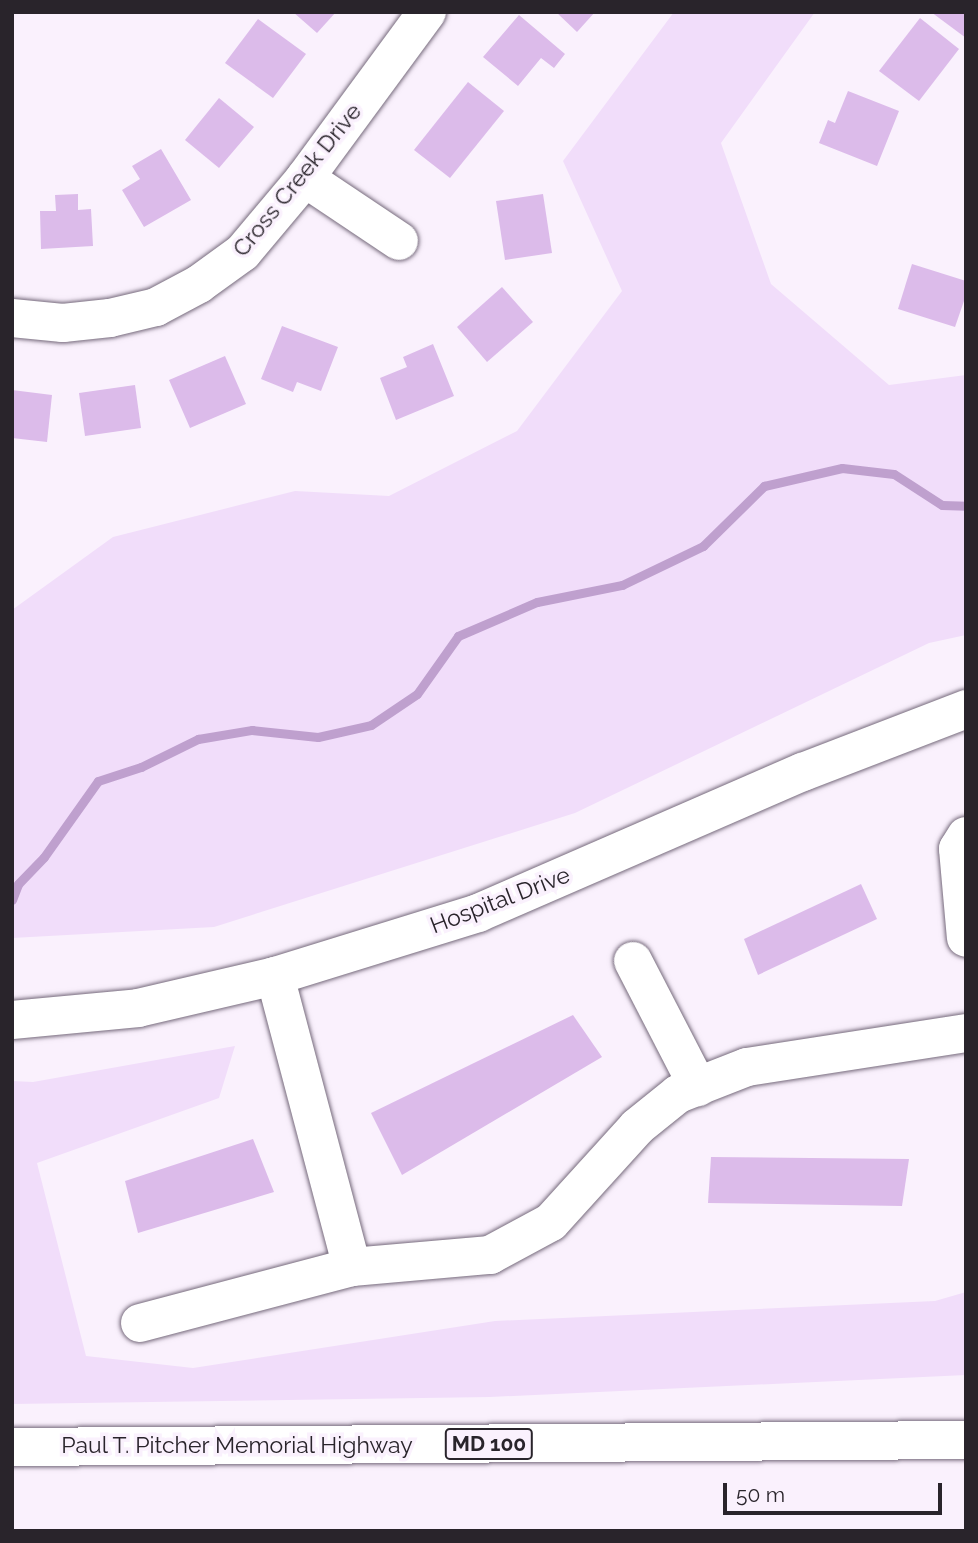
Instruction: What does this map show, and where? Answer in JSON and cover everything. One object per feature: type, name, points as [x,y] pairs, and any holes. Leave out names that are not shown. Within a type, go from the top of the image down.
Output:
[{"type":"main road","name":"Cross Creek Drive","points":[[12,318],[63,323],[110,318],[156,307],[199,284],[243,252],[305,178],[427,12]]},
{"type":"main road","points":[[305,178],[399,241]]},
{"type":"main road","name":"Hospital Drive","points":[[12,1020],[138,1008],[275,976],[478,913],[803,772],[966,709]]},
{"type":"main road","points":[[966,836],[958,849],[966,938]]},
{"type":"main road","points":[[633,961],[698,1087]]},
{"type":"main road","points":[[275,976],[352,1267]]},
{"type":"main road","points":[[140,1323],[352,1267],[490,1255],[551,1222],[637,1127],[678,1094],[747,1066],[966,1033]]},
{"type":"main road","name":"Paul T. Pitcher Memorial Highway","points":[[12,1447],[966,1440]]},
{"type":"shaded area","points":[[674,12],[815,12],[721,143],[771,284],[889,385],[966,375],[966,635],[929,643],[575,813],[214,927],[12,938],[12,610],[113,537],[295,491],[389,496],[517,431],[622,291],[563,161]]},
{"type":"shaded area","points":[[235,1046],[219,1098],[37,1163],[86,1356],[193,1368],[495,1321],[935,1301],[966,1292],[966,1375],[490,1397],[12,1404],[12,1081],[33,1082]]},
{"type":"building","points":[[293,12],[336,12],[317,33]]},
{"type":"building","points":[[556,12],[595,12],[577,32]]},
{"type":"building","points":[[931,12],[966,12],[966,38]]},
{"type":"building","points":[[519,15],[565,54],[554,68],[541,58],[518,86],[483,57]]},
{"type":"building","points":[[920,18],[959,49],[919,101],[879,71]]},
{"type":"building","points":[[258,19],[306,54],[273,98],[225,63]]},
{"type":"building","points":[[468,82],[504,111],[450,178],[414,150]]},
{"type":"building","points":[[848,91],[899,111],[877,166],[819,143],[828,120],[835,123]]},
{"type":"building","points":[[219,98],[254,127],[219,168],[185,140]]},
{"type":"building","points":[[161,149],[191,200],[144,227],[122,190],[140,179],[132,166]]},
{"type":"building","points":[[78,194],[78,210],[91,209],[93,246],[41,249],[40,211],[56,211],[55,195]]},
{"type":"building","points":[[543,194],[552,253],[505,260],[496,201]]},
{"type":"building","points":[[912,264],[966,281],[966,295],[955,327],[898,309]]},
{"type":"building","points":[[502,287],[533,322],[487,362],[457,327]]},
{"type":"building","points":[[282,326],[338,347],[321,391],[297,382],[293,392],[261,379]]},
{"type":"building","points":[[433,344],[454,396],[396,420],[380,378],[407,367],[403,357]]},
{"type":"building","points":[[225,356],[246,404],[190,428],[169,380]]},
{"type":"building","points":[[135,385],[141,428],[85,436],[79,393]]},
{"type":"building","points":[[12,390],[52,395],[47,442],[12,438]]},
{"type":"building","points":[[861,884],[877,919],[758,975],[744,939]]},
{"type":"building","points":[[573,1015],[602,1057],[402,1175],[371,1113]]},
{"type":"building","points":[[253,1139],[274,1192],[138,1233],[125,1181]]},
{"type":"building","points":[[711,1157],[909,1159],[902,1206],[708,1203]]},
{"type":"waterway","points":[[12,900],[18,884],[44,857],[98,781],[141,767],[198,739],[252,730],[318,737],[371,725],[417,694],[458,636],[537,602],[622,585],[703,546],[764,486],[842,468],[894,474],[942,505],[966,506]]}]
